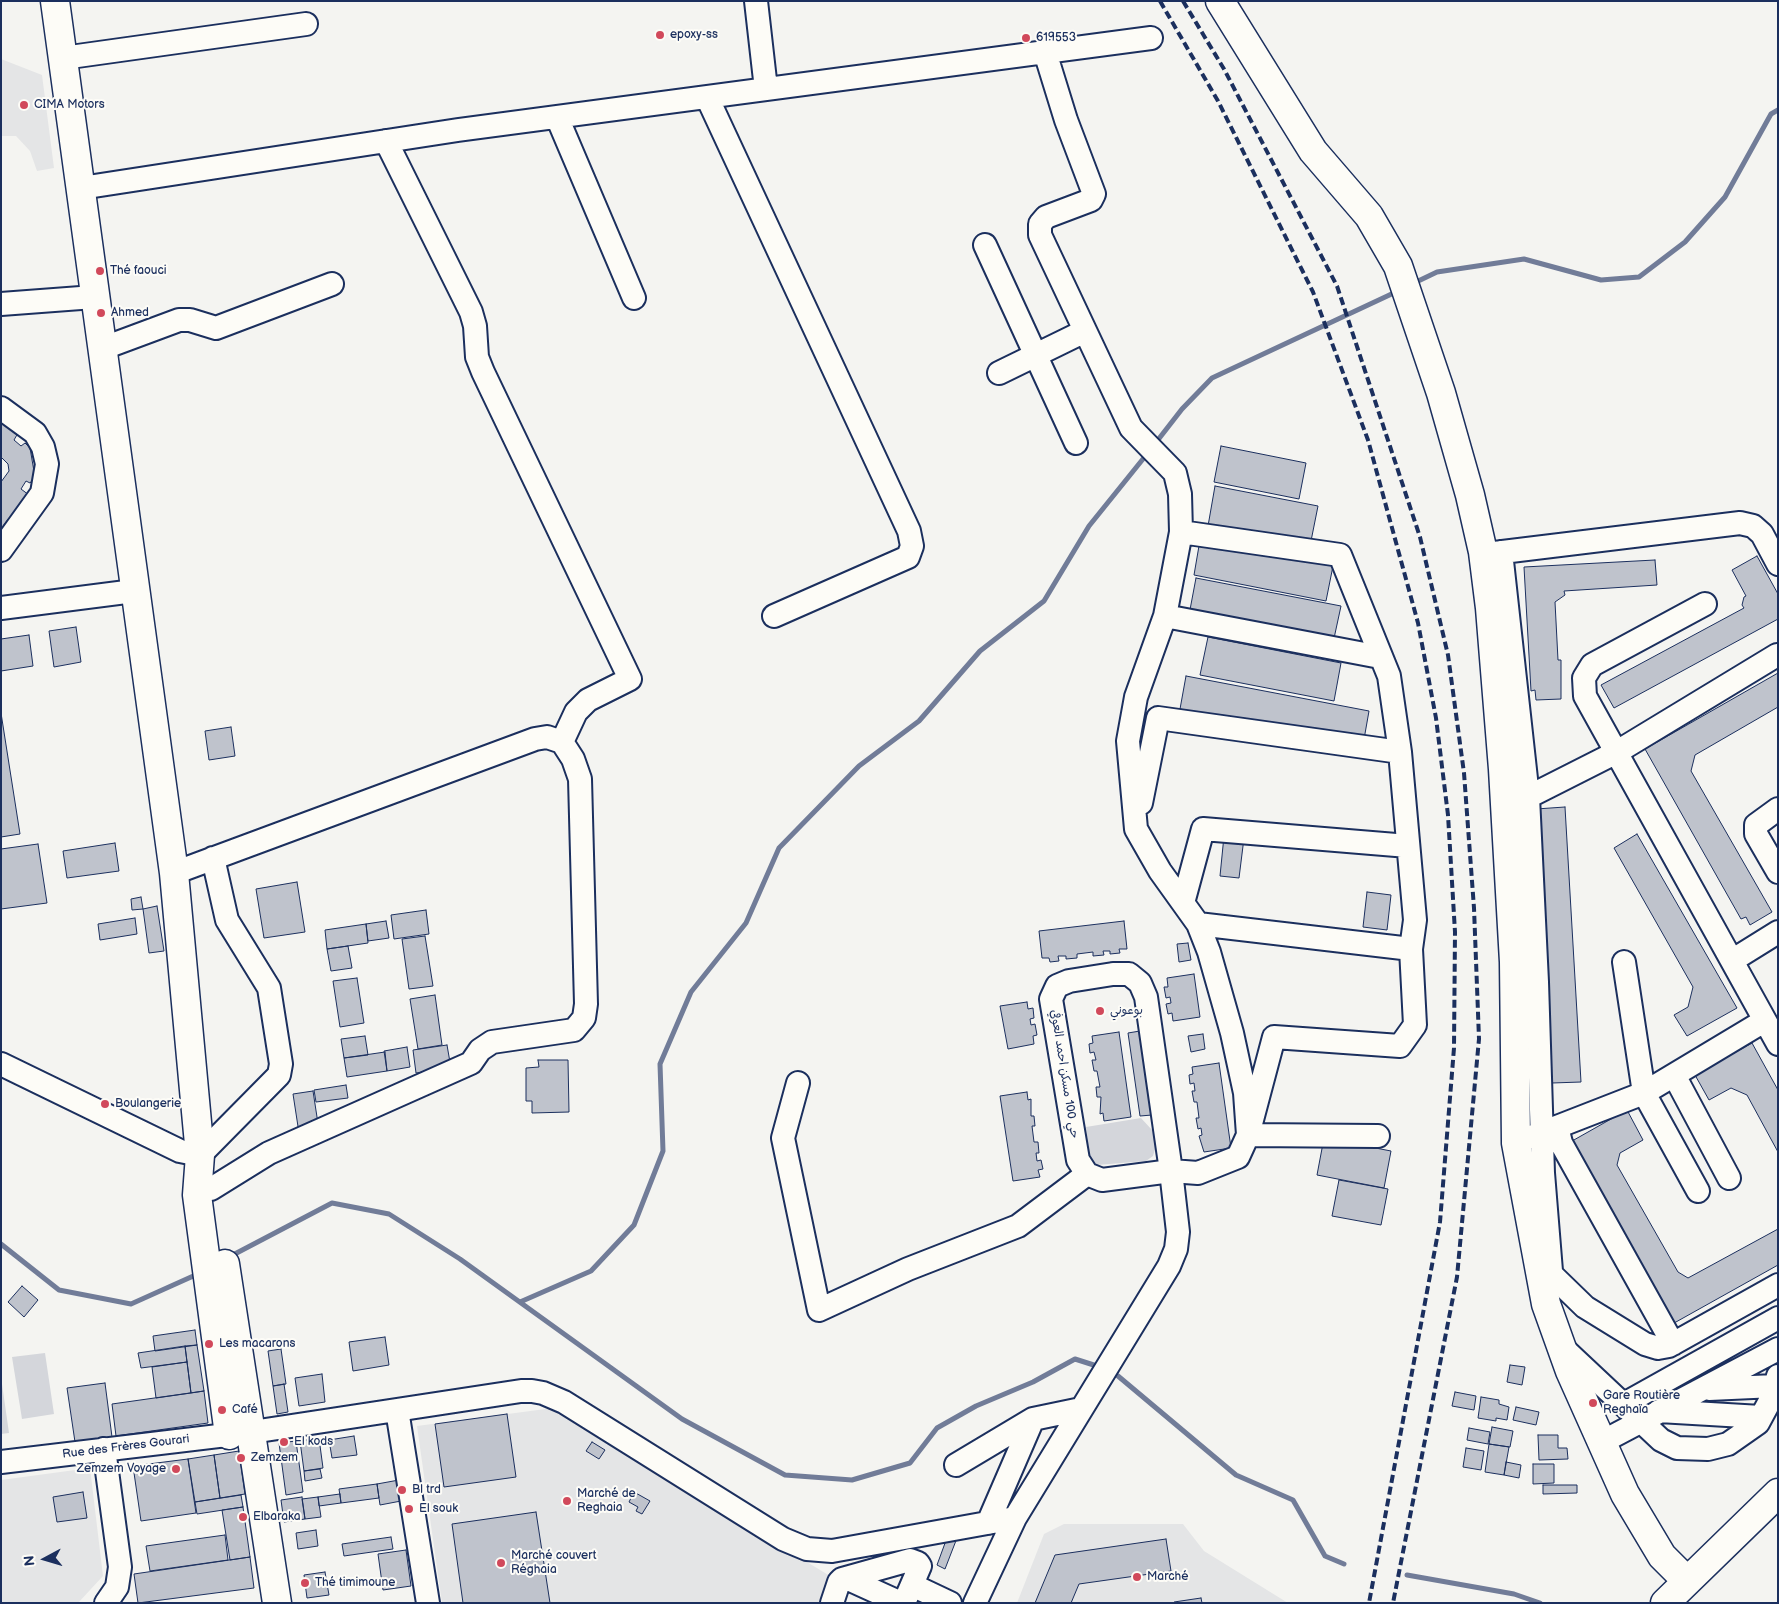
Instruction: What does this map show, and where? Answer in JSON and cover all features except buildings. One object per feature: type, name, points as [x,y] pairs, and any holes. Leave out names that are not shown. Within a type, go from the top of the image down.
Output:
[{"type":"main road","points":[[55,1],[134,591],[174,873],[200,1155],[197,1186],[210,1227],[240,1434],[277,1603]]},
{"type":"main road","points":[[1224,3],[1313,151],[1369,216],[1398,266],[1441,393],[1470,495],[1492,553],[1490,608],[1503,769],[1514,962],[1516,1143],[1546,1304],[1564,1349],[1570,1371],[1625,1494],[1662,1556],[1687,1581]]},
{"type":"main road","points":[[200,1155],[211,1189],[210,1227]]},
{"type":"main road","points":[[1665,1603],[1778,1493]]},
{"type":"street","points":[[756,1],[766,89]]},
{"type":"street","points":[[63,58],[306,24]]},
{"type":"street","points":[[81,188],[386,140],[1151,38]]},
{"type":"street","points":[[1045,52],[1066,120],[1094,194],[1091,200],[1046,217],[1040,224],[1040,235],[1131,428],[1175,473],[1180,494],[1181,532],[1165,616],[1136,697],[1128,741],[1136,829],[1160,871],[1198,924],[1209,952],[1232,1033],[1245,1093],[1248,1134]]},
{"type":"street","points":[[707,97],[905,522],[912,546],[908,557],[774,616]]},
{"type":"street","points":[[557,117],[634,298]]},
{"type":"street","points":[[386,140],[471,312],[475,326],[477,357],[482,372],[630,679],[588,700],[576,712],[562,742]]},
{"type":"street","points":[[985,245],[1076,443]]},
{"type":"street","points":[[101,349],[179,320],[190,320],[216,328],[332,284]]},
{"type":"street","points":[[1,304],[94,297]]},
{"type":"street","points":[[999,373],[1085,331]]},
{"type":"street","points":[[1,408],[35,433],[43,447],[47,464],[42,493],[1,550]]},
{"type":"street","points":[[1546,1304],[1551,1274],[1543,1173],[1550,1130],[1528,797],[1492,553],[1740,523],[1753,526],[1762,534],[1778,564]]},
{"type":"street","points":[[798,1083],[783,1138],[820,1310],[908,1269],[1018,1226],[1087,1174],[1102,1180],[1171,1171],[1198,1172],[1238,1157],[1248,1134],[1274,1037],[1400,1046],[1415,1025],[1411,949],[1415,920],[1400,752],[1389,676],[1340,556],[1181,532]]},
{"type":"street","points":[[1,608],[134,591]]},
{"type":"street","points":[[1705,604],[1592,664],[1584,678],[1585,696],[1778,1044]]},
{"type":"street","points":[[1165,616],[1380,657]]},
{"type":"street","points":[[1528,797],[1617,752],[1777,654]]},
{"type":"street","points":[[1136,829],[1158,718],[1400,752]]},
{"type":"street","points":[[174,873],[535,739],[547,737],[562,742],[573,759],[580,779],[586,1004],[584,1018],[574,1030],[492,1042],[480,1050],[471,1063],[269,1153],[211,1189]]},
{"type":"street","points":[[1775,859],[1756,834],[1756,825],[1763,818],[1778,810]]},
{"type":"street","points":[[1183,903],[1203,828],[1408,846]]},
{"type":"street","points":[[1,1064],[180,1151],[200,1155],[279,1075],[280,1064],[269,988],[227,920],[213,858]]},
{"type":"street","points":[[1198,924],[1411,949]]},
{"type":"street","points":[[1733,960],[1778,932]]},
{"type":"street","points":[[1624,962],[1644,1093],[1698,1191]]},
{"type":"street","name":"حي 100 مسكن احمد العوفي","points":[[1087,1174],[1078,1160],[1051,999],[1057,986],[1069,981],[1113,974],[1129,974],[1140,984],[1146,997],[1171,1171]]},
{"type":"street","points":[[1516,1143],[1644,1093],[1764,1021]]},
{"type":"street","points":[[1674,1075],[1729,1178]]},
{"type":"street","points":[[1550,1130],[1561,1143],[1673,1344]]},
{"type":"street","points":[[1248,1134],[1378,1136]]},
{"type":"street","points":[[976,1603],[1015,1518],[1169,1266],[1176,1249],[1178,1219],[1171,1171]]},
{"type":"street","points":[[1551,1274],[1585,1307],[1620,1330],[1645,1344],[1658,1348],[1673,1344],[1778,1285]]},
{"type":"street","points":[[1624,1404],[1778,1318]]},
{"type":"street","points":[[1564,1349],[1624,1404],[1651,1416],[1761,1417]]},
{"type":"street","points":[[1602,1442],[1778,1349]]},
{"type":"street","points":[[1651,1416],[1661,1440],[1677,1448],[1708,1449],[1728,1444],[1758,1423],[1772,1399],[1776,1381],[1701,1389]]},
{"type":"street","name":"Rue des Frères Gourari","points":[[1,1462],[240,1434],[521,1391],[554,1397],[783,1539],[807,1549],[832,1551],[1015,1518]]},
{"type":"street","points":[[956,1465],[1033,1419],[1087,1400]]},
{"type":"street","points":[[397,1410],[428,1603]]},
{"type":"street","points":[[988,1523],[1033,1419]]},
{"type":"street","points":[[104,1449],[120,1567],[117,1587],[106,1603]]},
{"type":"street","points":[[832,1603],[839,1582],[846,1578],[910,1560],[918,1563],[920,1566],[906,1597]]},
{"type":"street","points":[[846,1578],[906,1597],[950,1603]]},
{"type":"shaded area","name":"CIMA Motors","points":[[1,59],[42,75],[54,168],[37,171],[30,151],[16,136],[1,136]]},
{"type":"shaded area","points":[[1141,1118],[1152,1130],[1156,1146],[1153,1156],[1146,1161],[1097,1165],[1090,1159],[1086,1127]]},
{"type":"shaded area","points":[[45,1353],[54,1414],[22,1419],[12,1357]]},
{"type":"shaded area","points":[[1,1377],[9,1433],[1,1434]]},
{"type":"shaded area","name":"Marché de Reghaia","points":[[553,1408],[830,1576],[821,1603],[442,1603],[417,1426]]},
{"type":"shaded area","points":[[90,1468],[103,1576],[78,1603],[1,1603],[1,1480]]},
{"type":"shaded area","name":"Marché","points":[[1064,1524],[1183,1524],[1204,1551],[1288,1603],[1017,1603],[1044,1534]]},
{"type":"waterway","points":[[1412,284],[1437,272],[1524,259],[1601,280],[1639,277],[1685,242],[1725,197],[1771,114],[1778,110]]},
{"type":"waterway","points":[[1154,445],[1182,409],[1212,378],[1398,291]]},
{"type":"waterway","points":[[520,1302],[591,1271],[634,1225],[663,1151],[660,1064],[691,992],[746,923],[779,848],[859,766],[919,721],[980,651],[1044,601],[1089,526],[1147,454]]},
{"type":"waterway","points":[[229,1257],[332,1203],[389,1214],[460,1259],[682,1419],[785,1475],[852,1480],[910,1463],[937,1428],[976,1406],[1033,1382],[1075,1359],[1100,1367]]},
{"type":"waterway","points":[[1,1244],[59,1290],[131,1304],[200,1273]]},
{"type":"waterway","points":[[1110,1372],[1118,1376],[1236,1475],[1293,1500],[1325,1556],[1344,1564]]},
{"type":"waterway","points":[[1407,1575],[1514,1594],[1540,1603]]},
{"type":"railway","points":[[1160,1],[1218,101],[1313,292],[1368,440],[1418,623],[1436,718],[1448,815],[1455,932],[1454,1048],[1440,1222],[1369,1603]]},
{"type":"railway","points":[[1183,1],[1224,69],[1337,286],[1420,537],[1448,655],[1464,773],[1474,908],[1479,1039],[1457,1277],[1393,1603]]},
{"type":"place","name":"epoxy-ss","points":[[660,35]]},
{"type":"place","name":"619553","points":[[1026,38]]},
{"type":"place","name":"CIMA Motors","points":[[24,105]]},
{"type":"place","name":"Thé faouci","points":[[100,271]]},
{"type":"place","name":"Ahmed","points":[[101,313]]},
{"type":"place","name":"بوعوني","points":[[1100,1011]]},
{"type":"place","name":"Boulangerie","points":[[105,1104]]},
{"type":"place","name":"Les macarons","points":[[209,1344]]},
{"type":"place","name":"Gare Routière Reghaïa","points":[[1593,1403]]},
{"type":"place","name":"Café","points":[[222,1410]]},
{"type":"place","name":"El kods","points":[[284,1442]]},
{"type":"place","name":"Zemzem","points":[[241,1458]]},
{"type":"place","name":"Zemzem Voyage","points":[[176,1469]]},
{"type":"place","name":"Bl trd","points":[[402,1490]]},
{"type":"place","name":"Marché de Reghaia","points":[[567,1501]]},
{"type":"place","name":"El souk","points":[[409,1509]]},
{"type":"place","name":"Elbaraka","points":[[243,1517]]},
{"type":"place","name":"Marché couvert Réghaia","points":[[501,1563]]},
{"type":"place","name":"Marché","points":[[1137,1577]]},
{"type":"place","name":"Thé timimoune","points":[[305,1583]]}]
